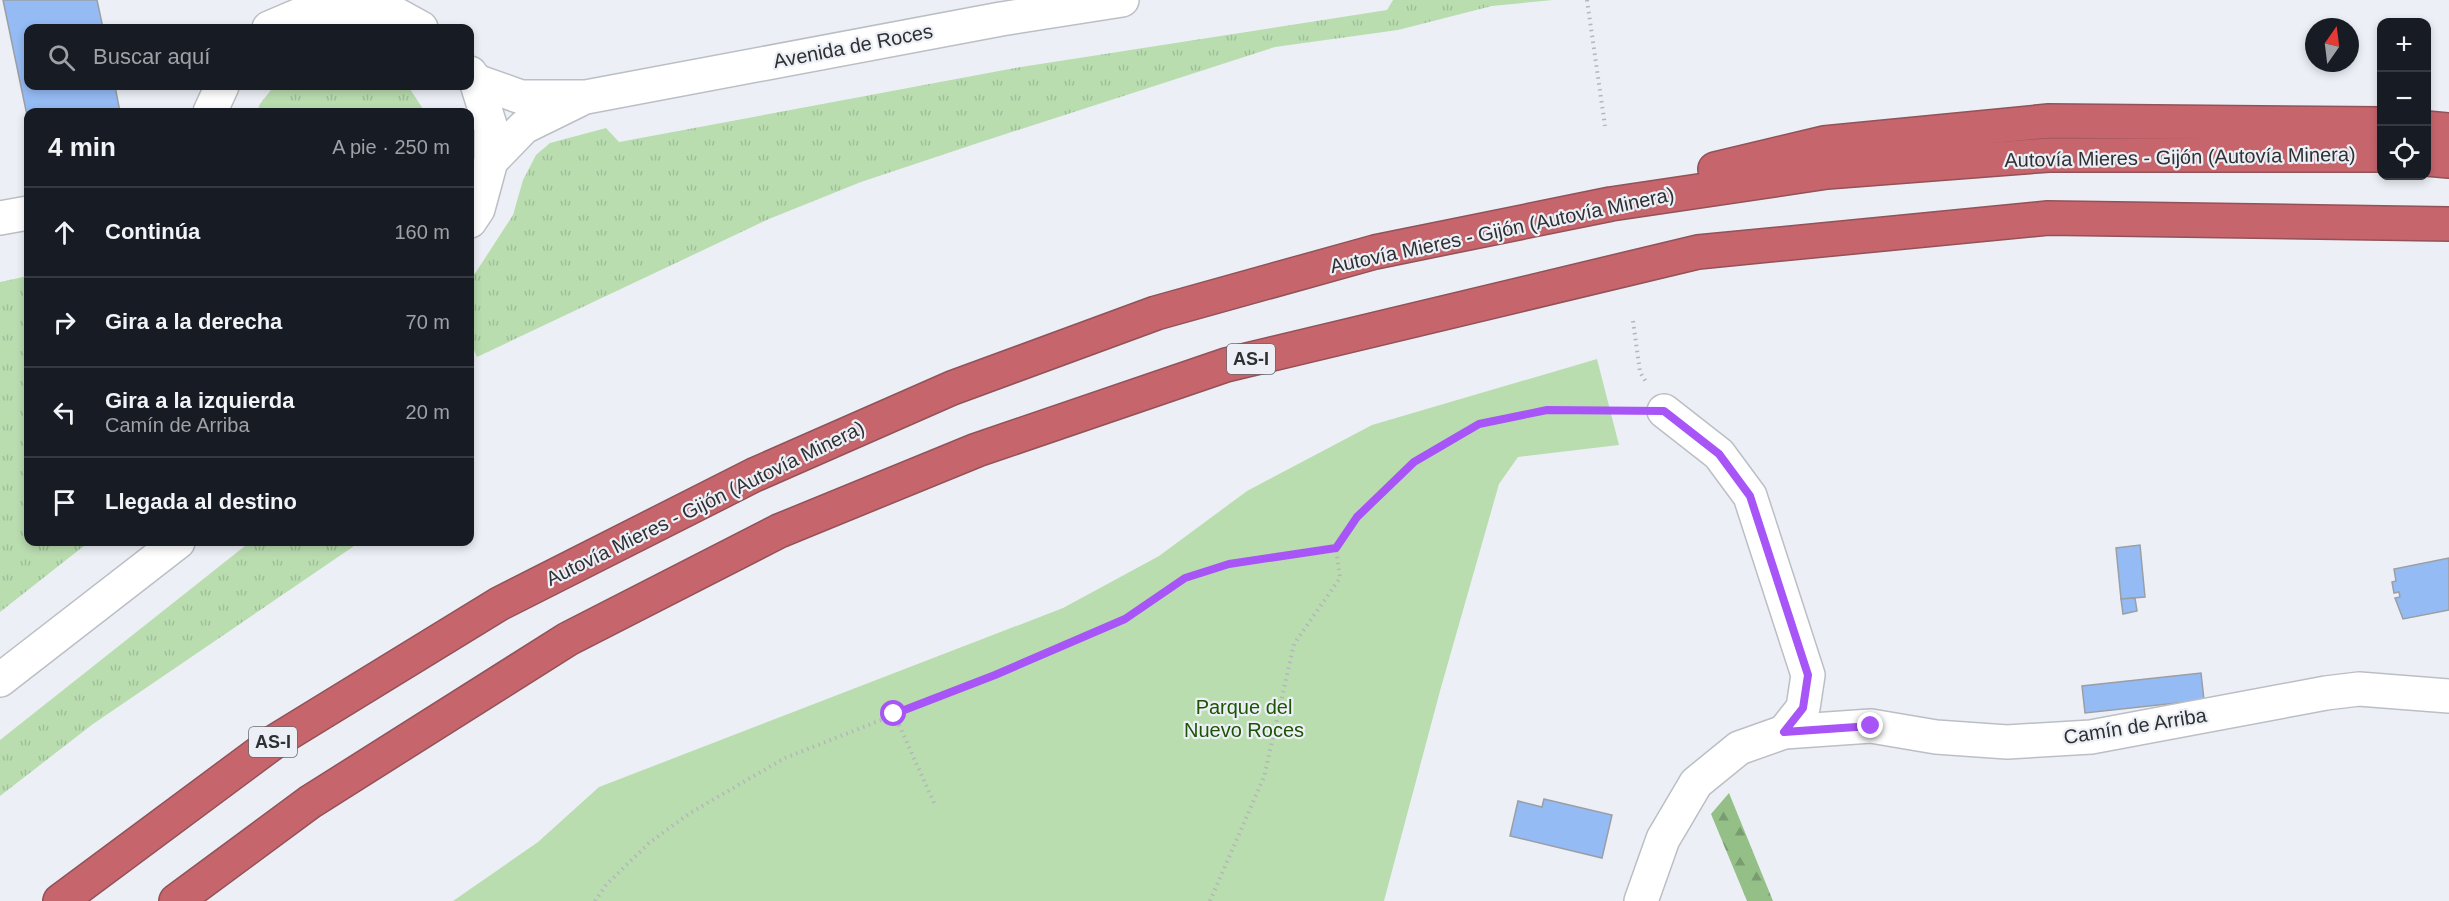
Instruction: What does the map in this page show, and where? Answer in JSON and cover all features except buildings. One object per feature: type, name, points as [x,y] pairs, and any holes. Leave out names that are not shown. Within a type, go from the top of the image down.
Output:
[{"type":"highway","points":[[1375,252],[1824,143],[2049,122],[2377,124]]},
{"type":"highway","points":[[2431,128],[2449,130]]},
{"type":"highway","name":"Autovía Mieres - Gijón (Autovía Minera)","points":[[60,901],[274,741],[499,604],[754,475],[952,388],[1156,313],[1375,252],[1611,204],[1827,172],[2049,155],[2377,155]]},
{"type":"highway","points":[[2431,159],[2449,161]]},
{"type":"highway","name":"AS-I","points":[[176,901],[310,802],[568,639],[779,531],[976,450],[1226,365],[1698,252],[2048,218],[2449,224]]},
{"type":"street","name":"Avenida de Roces","points":[[474,78],[521,97],[586,97],[1001,19],[1122,0]]},
{"type":"street","points":[[275,24],[306,4],[390,11],[414,24]]},
{"type":"street","points":[[474,82],[491,128],[491,161],[478,209],[474,215]]},
{"type":"street","points":[[212,108],[220,90]]},
{"type":"street","name":"Avenida de Roces","points":[[491,161],[524,127],[586,97]]},
{"type":"street","points":[[0,218],[24,214]]},
{"type":"street","points":[[1664,411],[1719,454],[1750,496],[1808,675],[1803,708],[1784,732]]},
{"type":"street","points":[[0,680],[173,546]]},
{"type":"street","name":"Camín de Arriba","points":[[1641,901],[1663,839],[1696,783],[1740,748],[1784,732],[1871,726],[1936,737],[2019,741],[2091,737],[2326,693],[2359,689],[2449,696]]},
{"type":"path","points":[[1587,0],[1605,126]]},
{"type":"path","points":[[1633,321],[1640,372],[1664,411]]},
{"type":"path","points":[[1210,901],[1264,777],[1294,644],[1340,578],[1336,548],[1357,517],[1414,462],[1479,424],[1547,410],[1664,411]]},
{"type":"path","points":[[595,901],[606,885],[649,843],[690,813],[785,758],[995,675],[1125,619],[1185,578],[1229,564],[1336,548]]},
{"type":"path","points":[[894,714],[936,807]]},
{"type":"green space","points":[[1393,0],[1553,0],[1492,6],[1398,30],[1275,47],[978,143],[861,182],[769,219],[477,357],[474,350],[474,274],[513,215],[523,180],[536,155],[550,143],[606,128],[619,142],[1015,68],[1387,10]]},
{"type":"green space","points":[[271,90],[411,90],[422,108],[258,108]]},
{"type":"green space","points":[[24,277],[24,546],[84,546],[0,612],[0,282]]},
{"type":"green space","name":"Parque del Nuevo Roces","points":[[1597,359],[1619,445],[1518,457],[1499,484],[1440,691],[1384,901],[453,901],[538,842],[599,787],[1063,608],[1159,556],[1247,491],[1372,425]]},
{"type":"green space","points":[[245,546],[354,546],[93,724],[0,796],[0,740]]},
{"type":"green space","points":[[1729,793],[1773,901],[1747,901],[1711,814]]},
{"type":"route","points":[[894,714],[995,675],[1125,619],[1185,578],[1229,564],[1336,548],[1357,517],[1414,462],[1479,424],[1547,410],[1664,411],[1719,454],[1750,496],[1808,675],[1803,708],[1784,732],[1871,726]]}]
